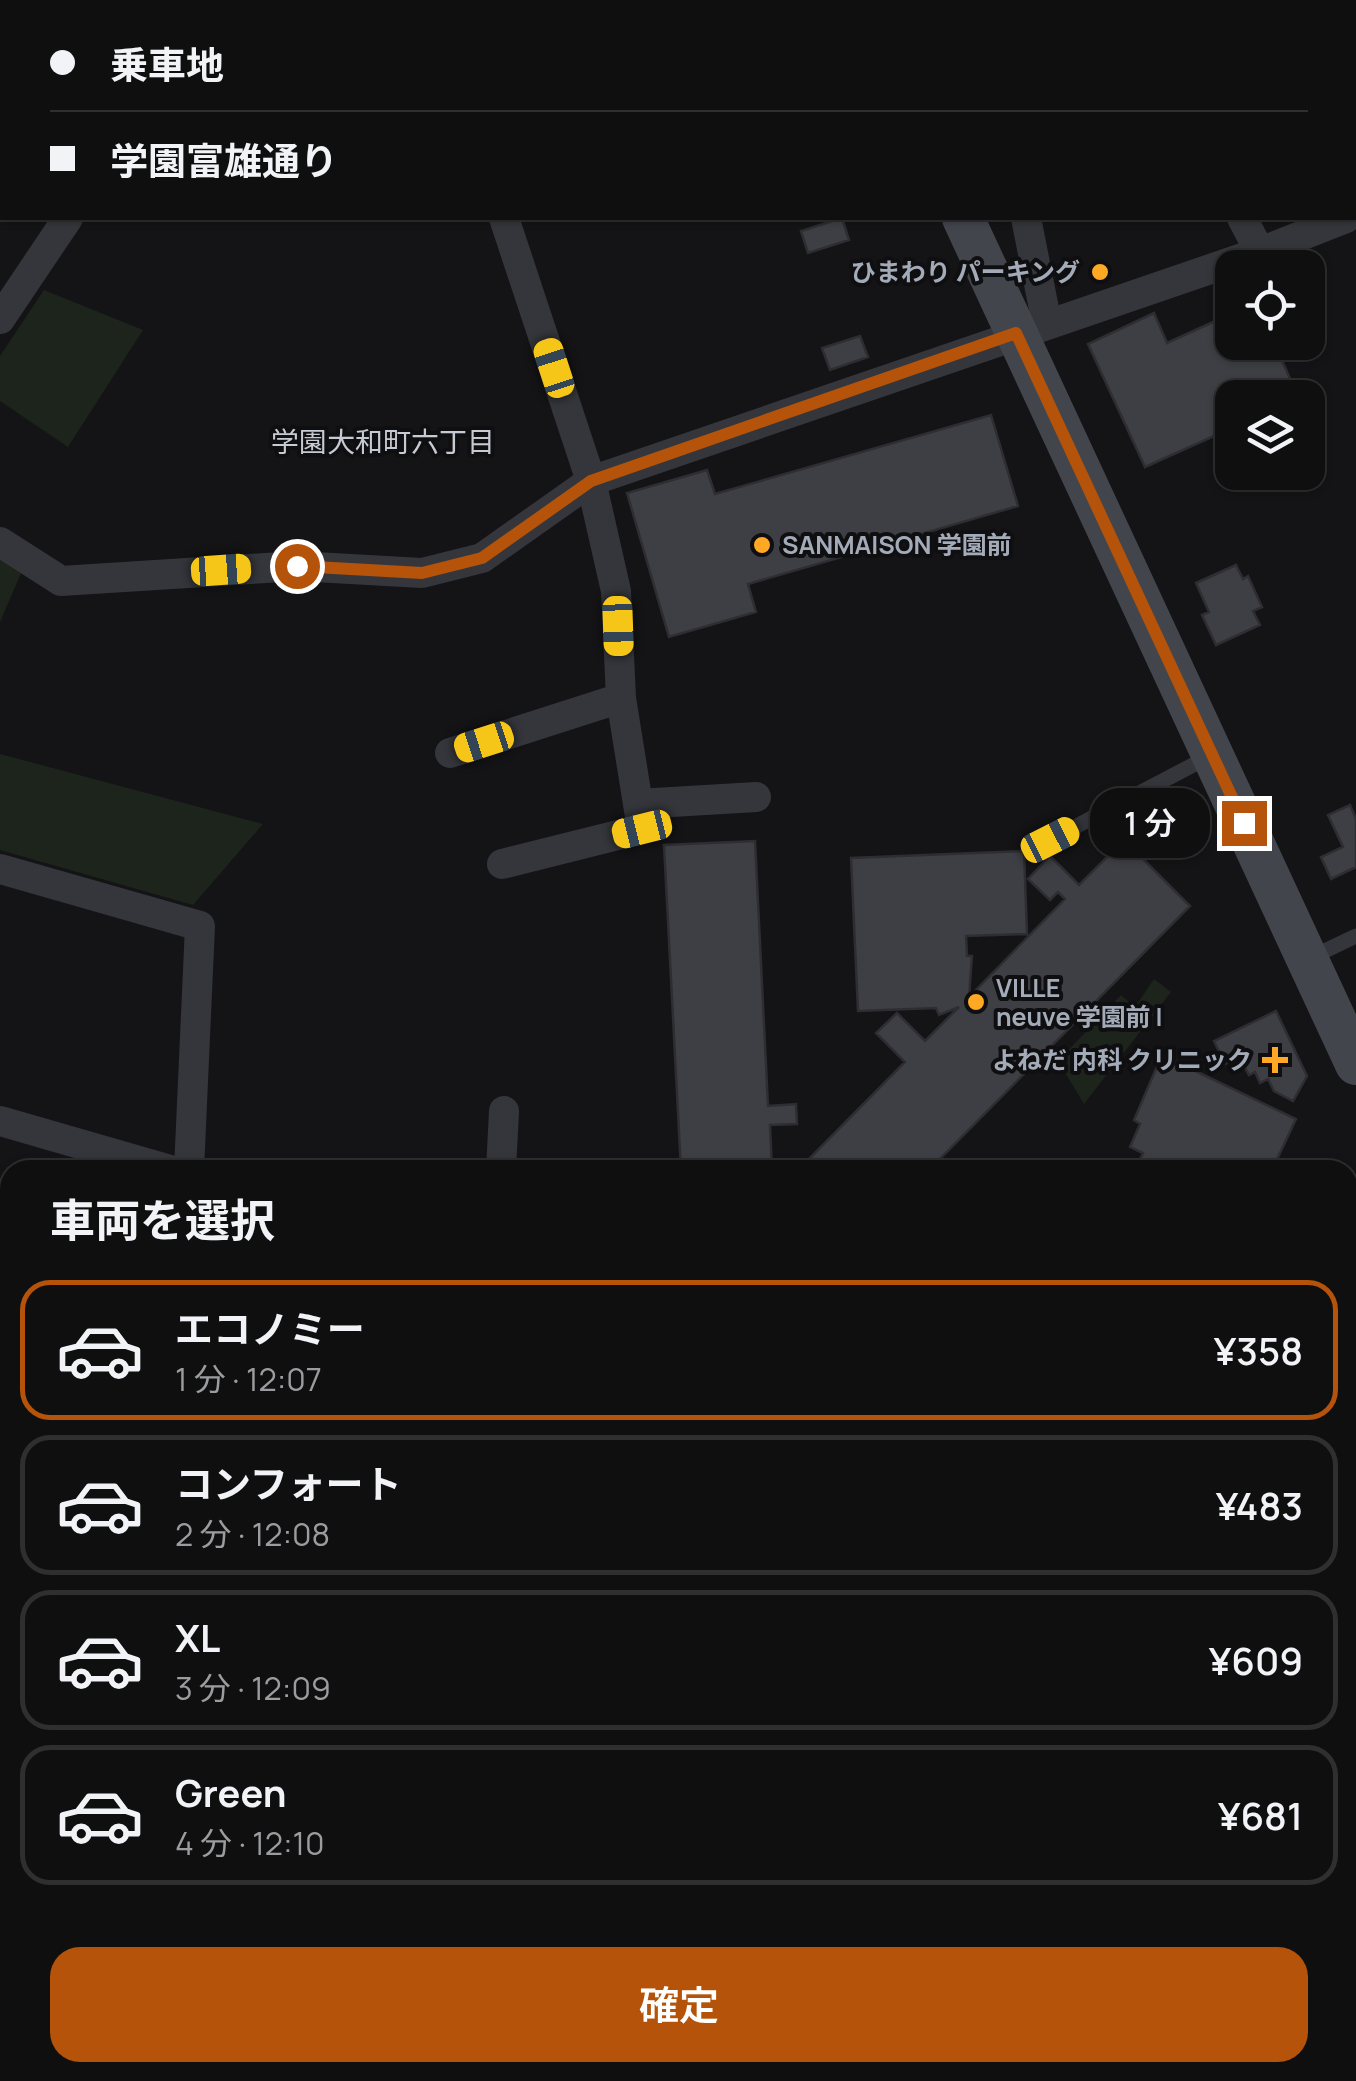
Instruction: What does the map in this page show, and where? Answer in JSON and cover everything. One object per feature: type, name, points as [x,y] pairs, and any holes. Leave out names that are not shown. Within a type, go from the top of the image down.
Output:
[{"type":"street","points":[[0,319],[67,220]]},
{"type":"street","points":[[502,864],[642,829],[620,698],[616,591],[591,481],[505,220]]},
{"type":"street","points":[[964,220],[1031,329],[1212,755],[1356,1064]]},
{"type":"street","points":[[1026,220],[1031,329]]},
{"type":"street","points":[[1243,220],[1259,250]]},
{"type":"street","points":[[1265,250],[1341,220]]},
{"type":"street","points":[[0,542],[62,582],[297,566],[422,573],[482,558],[591,481],[1215,267]]},
{"type":"street","points":[[450,754],[620,698]]},
{"type":"street","points":[[638,804],[756,797]]},
{"type":"street","points":[[0,869],[200,926],[189,1160]]},
{"type":"street","points":[[502,1160],[504,1111]]},
{"type":"street","points":[[0,1121],[135,1160]]},
{"type":"lane","points":[[1050,840],[1212,755]]},
{"type":"lane","points":[[1307,960],[1356,936]]},
{"type":"shaded area","points":[[44,290],[143,330],[68,447],[0,401],[0,356]]},
{"type":"shaded area","points":[[0,556],[22,571],[0,622]]},
{"type":"shaded area","points":[[0,754],[263,824],[193,905],[0,850]]},
{"type":"shaded area","points":[[1154,979],[1171,992],[1084,1104],[1058,1061],[1121,995],[1135,1007]]},
{"type":"building","points":[[843,220],[849,240],[808,253],[801,231]]},
{"type":"building","points":[[1154,313],[1167,343],[1215,321],[1215,360],[1282,360],[1291,380],[1215,380],[1215,436],[1145,467],[1088,344]]},
{"type":"building","points":[[860,336],[868,357],[830,370],[822,348]]},
{"type":"building","name":"SANMAISON 学園前","points":[[991,415],[1018,506],[748,584],[756,612],[669,637],[627,493],[707,470],[715,494]]},
{"type":"building","points":[[1236,565],[1243,579],[1248,576],[1262,607],[1253,611],[1260,625],[1216,645],[1202,615],[1209,612],[1196,583]]},
{"type":"building","points":[[1350,805],[1356,819],[1356,867],[1331,879],[1321,857],[1343,847],[1328,815]]},
{"type":"building","name":"VILLE neuve 学園前 I","points":[[1124,840],[1190,906],[939,1160],[808,1160],[905,1062],[876,1033],[897,1013],[925,1041],[959,1007],[939,1015],[936,1008],[858,1011],[851,858],[1024,851],[1027,934],[966,936],[967,956],[972,956],[969,997],[1065,899],[1058,892],[1050,900],[1028,879],[1050,856],[1079,885]]},
{"type":"building","points":[[755,841],[768,1106],[796,1104],[797,1124],[770,1125],[772,1160],[680,1160],[664,845]]},
{"type":"building","points":[[1276,1011],[1307,1076],[1293,1101],[1274,1091],[1268,1079],[1260,1083],[1255,1072],[1249,1075],[1244,1066],[1238,1069],[1234,1059],[1225,1064],[1214,1041]]},
{"type":"building","points":[[1162,1055],[1296,1119],[1277,1160],[1140,1160],[1143,1153],[1130,1147],[1140,1124],[1134,1120]]},
{"type":"place","name":"ひまわり パーキング","points":[[1100,272]]},
{"type":"place","name":"SANMAISON 学園前","points":[[762,545]]},
{"type":"place","name":"VILLE neuve 学園前 I","points":[[976,1002]]},
{"type":"place","name":"よねだ 内科 クリニック","points":[[1275,1060]]},
{"type":"district","name":"学園大和町六丁目","points":[[383,442]]},
{"type":"route","points":[[297,566],[422,573],[482,558],[533,526],[591,481],[1016,333],[1244,823]]}]
